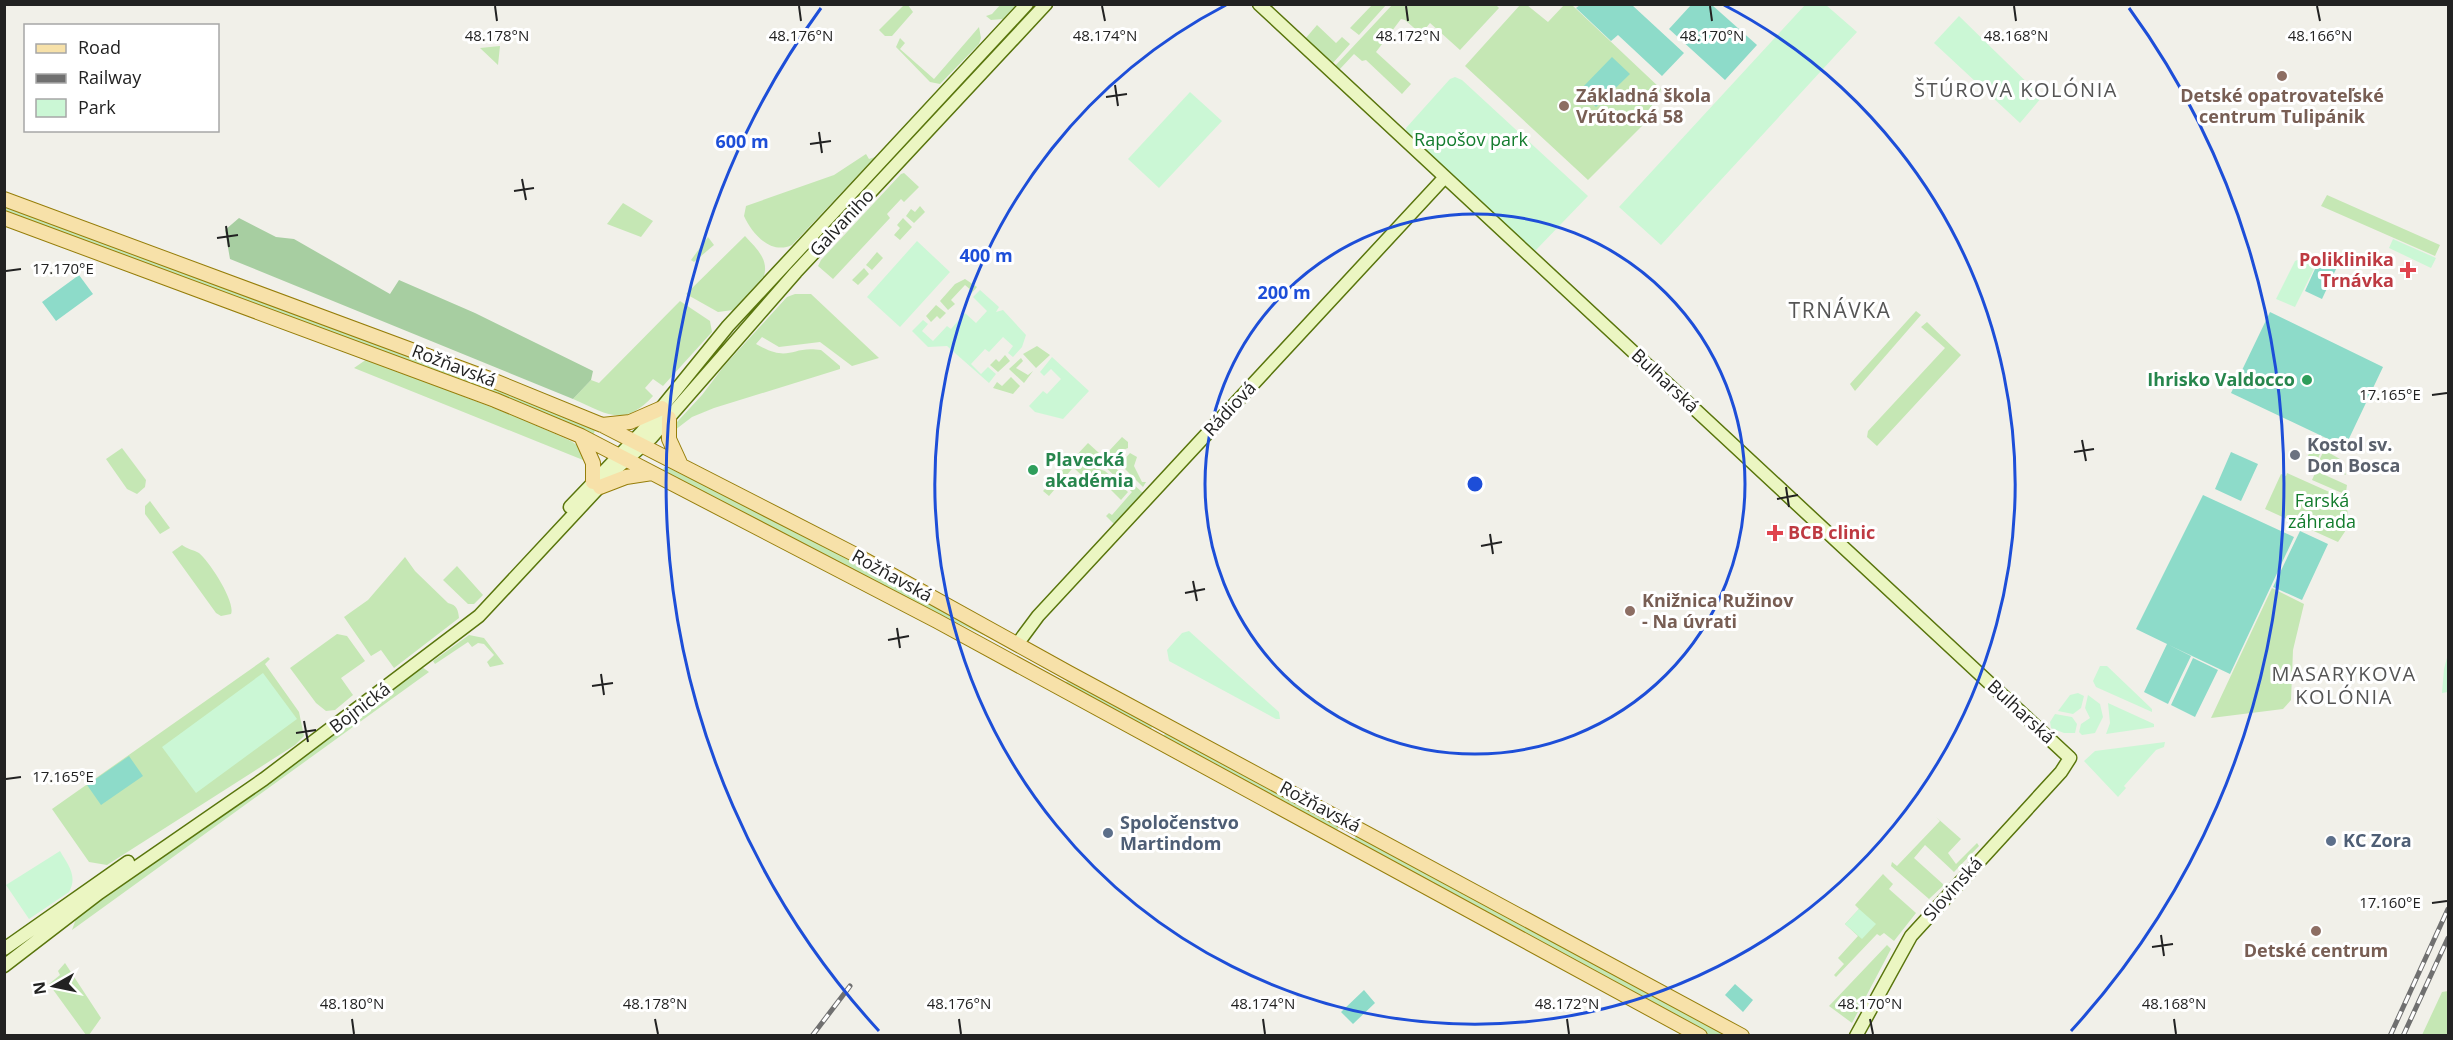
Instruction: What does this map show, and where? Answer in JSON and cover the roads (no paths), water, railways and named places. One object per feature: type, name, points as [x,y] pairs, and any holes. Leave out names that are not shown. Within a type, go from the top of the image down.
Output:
[{"type":"main road","name":"Galvaniho","points":[[665,413],[728,326],[1027,4]]},
{"type":"main road","name":"Galvaniho","points":[[622,456],[638,443],[1046,4]]},
{"type":"main road","name":"Bulharská","points":[[1259,4],[2070,758]]},
{"type":"main road","name":"Rádiová","points":[[1018,643],[1038,616],[1445,177]]},
{"type":"main road","name":"Rožňavská","points":[[4,199],[487,378],[602,425],[1018,643],[1069,673],[1742,1035]]},
{"type":"main road","name":"Rožňavská","points":[[4,218],[495,400],[581,436],[968,638],[1700,1035]]},
{"type":"main road","points":[[602,425],[630,422],[665,413],[669,439],[680,464]]},
{"type":"main road","points":[[581,436],[593,463],[596,485],[652,472]]},
{"type":"main road","name":"Bojnická","points":[[4,966],[99,892],[264,779],[453,638],[479,616],[622,456]]},
{"type":"main road","name":"Bojnická","points":[[4,950],[94,885],[260,776],[462,623],[596,485]]},
{"type":"main road","points":[[968,638],[999,647],[1018,643],[1040,679],[1051,673],[1069,673]]},
{"type":"main road","name":"Slovinská","points":[[1856,1035],[1911,936],[2061,772],[2070,758]]},
{"type":"main road","points":[[1340,841],[1351,824]]},
{"type":"railway","points":[[2390,1036],[2448,909]]},
{"type":"railway","points":[[2403,1036],[2448,938]]},
{"type":"railway","points":[[812,1036],[850,986]]},
{"type":"place","name":"Detské opatrovateľské centrum Tulipánik","points":[[2282,76]]},
{"type":"place","name":"Základná škola Vrútocká 58","points":[[1564,106]]},
{"type":"place","name":"Poliklinika Trnávka","points":[[2408,270]]},
{"type":"place","name":"Ihrisko Valdocco","points":[[2307,380]]},
{"type":"place","name":"Kostol sv. Don Bosca","points":[[2295,455]]},
{"type":"place","name":"Plavecká akadémia","points":[[1033,470]]},
{"type":"place","name":"BCB clinic","points":[[1775,533]]},
{"type":"place","name":"Knižnica Ružinov - Na úvrati","points":[[1630,611]]},
{"type":"place","name":"Spoločenstvo Martindom","points":[[1108,833]]},
{"type":"place","name":"KC Zora","points":[[2331,841]]},
{"type":"place","name":"Detské centrum","points":[[2316,931]]},
{"type":"district","name":"ŠTÚROVA KOLÓNIA","points":[[2016,90]]},
{"type":"district","name":"TRNÁVKA","points":[[1840,311]]},
{"type":"district","name":"MASARYKOVA KOLÓNIA","points":[[2344,686]]},
{"type":"park label","name":"Rapošov park","points":[[1471,140]]},
{"type":"park label","name":"Farská záhrada","points":[[2322,511]]}]
